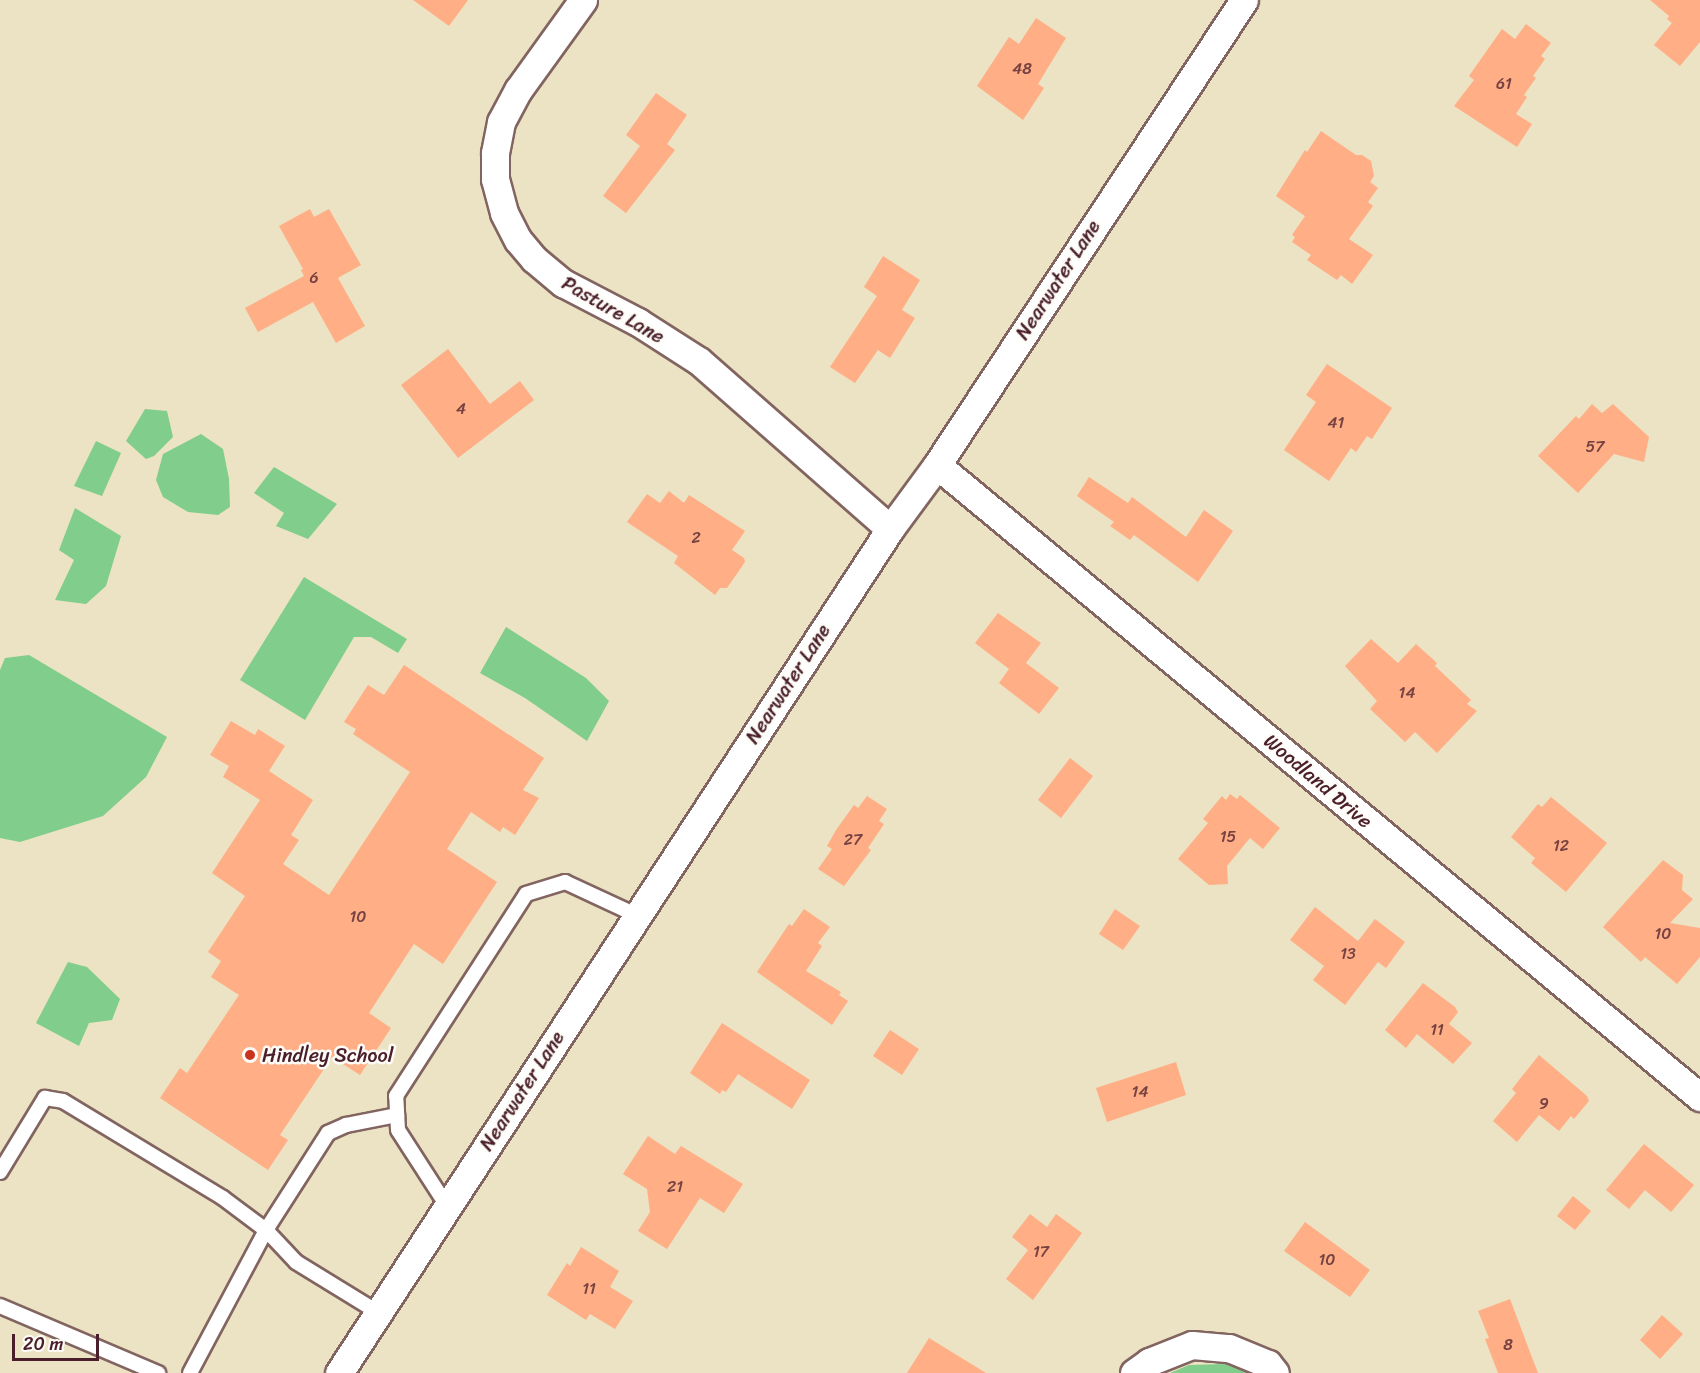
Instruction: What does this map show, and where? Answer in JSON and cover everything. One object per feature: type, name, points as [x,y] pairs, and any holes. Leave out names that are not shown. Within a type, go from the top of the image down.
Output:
[{"type":"street","name":"Pasture Lane","points":[[584,0],[518,90],[501,122],[495,153],[495,179],[504,213],[518,240],[534,259],[563,283],[638,322],[699,361],[890,529]]},
{"type":"street","name":"Nearwater Lane","points":[[339,1373],[890,529],[937,465],[1245,0]]},
{"type":"street","name":"Woodland Drive","points":[[937,465],[1700,1097]]},
{"type":"street","points":[[1134,1373],[1149,1362],[1192,1346],[1229,1348],[1268,1364],[1275,1373]]},
{"type":"lane","points":[[447,1206],[398,1130],[396,1096],[526,894],[565,882],[636,915]]},
{"type":"lane","points":[[0,1173],[45,1098],[63,1101],[223,1198],[266,1230],[296,1262],[380,1313]]},
{"type":"lane","points":[[190,1373],[222,1308],[266,1230],[328,1133],[346,1125],[397,1115]]},
{"type":"lane","points":[[0,1306],[158,1373]]},
{"type":"green space","points":[[145,409],[167,411],[173,437],[154,456],[146,459],[126,441]]},
{"type":"green space","points":[[201,434],[223,449],[229,479],[230,507],[218,515],[188,512],[163,497],[156,480],[163,454]]},
{"type":"green space","points":[[96,441],[121,453],[102,496],[74,486]]},
{"type":"green space","points":[[274,467],[337,504],[308,539],[276,526],[284,513],[254,493]]},
{"type":"green space","points":[[75,508],[121,536],[106,586],[86,604],[55,600],[74,560],[59,550]]},
{"type":"green space","points":[[304,577],[407,639],[398,653],[371,637],[354,637],[305,720],[240,680]]},
{"type":"green space","points":[[506,627],[586,678],[609,701],[587,741],[525,698],[480,673]]},
{"type":"green space","points":[[29,655],[167,737],[146,777],[103,816],[20,842],[0,838],[0,670],[5,658]]},
{"type":"green space","points":[[68,962],[87,967],[120,999],[112,1020],[89,1023],[79,1046],[36,1023]]},
{"type":"green space","points":[[1225,1364],[1251,1373],[1170,1373],[1189,1365]]},
{"type":"building","points":[[413,0],[468,0],[449,26]]},
{"type":"building","points":[[1650,0],[1700,0],[1700,42],[1680,66],[1654,45],[1672,23],[1667,19],[1669,16]]},
{"type":"building","points":[[1036,18],[1066,38],[1038,84],[1044,88],[1023,120],[977,86],[1009,37],[1019,44]]},
{"type":"building","points":[[1526,24],[1551,43],[1541,56],[1545,59],[1533,76],[1536,78],[1524,95],[1527,97],[1516,114],[1532,124],[1517,147],[1454,106],[1474,80],[1469,76],[1502,29],[1515,39]]},
{"type":"building","points":[[656,93],[687,115],[667,144],[675,150],[626,213],[603,196],[640,146],[626,135]]},
{"type":"building","points":[[1321,131],[1356,155],[1362,155],[1371,161],[1374,176],[1370,182],[1378,188],[1368,202],[1373,206],[1349,239],[1373,255],[1352,284],[1341,275],[1337,280],[1307,260],[1311,255],[1292,242],[1295,237],[1292,235],[1305,216],[1276,196],[1305,150],[1307,152]]},
{"type":"building","points":[[310,209],[314,217],[329,209],[361,265],[338,278],[365,326],[336,343],[313,302],[258,332],[245,308],[304,276],[301,270],[303,269],[279,226]]},
{"type":"building","points":[[883,256],[920,280],[902,310],[915,318],[890,358],[878,350],[855,383],[830,367],[877,296],[864,287]]},
{"type":"building","points":[[448,349],[490,404],[520,381],[534,400],[458,458],[401,385]]},
{"type":"building","points":[[1327,364],[1392,408],[1372,439],[1367,436],[1356,452],[1351,448],[1329,481],[1284,450],[1316,402],[1306,395]]},
{"type":"building","points":[[1592,404],[1602,413],[1613,404],[1649,437],[1644,462],[1614,454],[1578,493],[1538,456],[1576,416],[1579,419]]},
{"type":"building","points":[[1089,477],[1128,503],[1132,497],[1186,537],[1204,510],[1233,531],[1198,582],[1134,535],[1130,540],[1110,526],[1114,522],[1077,496]]},
{"type":"building","points":[[669,491],[684,503],[689,495],[745,531],[732,550],[744,558],[745,562],[727,588],[720,588],[715,595],[674,563],[678,556],[627,522],[647,494],[660,503]]},
{"type":"building","points":[[998,613],[1041,643],[1026,663],[1059,688],[1039,714],[999,683],[1009,669],[975,643]]},
{"type":"building","points":[[1371,639],[1398,663],[1416,644],[1437,663],[1435,666],[1471,700],[1467,704],[1477,711],[1437,753],[1415,732],[1405,742],[1370,709],[1377,701],[1345,666]]},
{"type":"building","points":[[404,665],[544,758],[523,790],[539,798],[515,835],[503,827],[500,832],[471,812],[447,849],[497,882],[443,964],[414,944],[369,1013],[391,1028],[360,1075],[332,1057],[280,1135],[288,1140],[268,1170],[160,1098],[180,1068],[187,1073],[239,995],[211,977],[221,961],[208,952],[245,896],[212,873],[260,800],[223,777],[229,766],[210,755],[231,721],[255,735],[258,729],[285,746],[269,771],[313,800],[291,835],[299,840],[283,864],[329,895],[410,772],[353,734],[356,729],[344,722],[368,685],[384,695]]},
{"type":"building","points":[[1070,758],[1093,776],[1061,818],[1038,800]]},
{"type":"building","points":[[1230,794],[1237,799],[1240,795],[1280,828],[1263,849],[1250,838],[1227,866],[1228,884],[1209,885],[1178,859],[1208,823],[1203,819],[1222,796],[1226,800]]},
{"type":"building","points":[[867,796],[887,809],[879,821],[884,824],[868,848],[871,850],[844,886],[818,869],[832,849],[827,846],[836,830],[854,805],[858,808]]},
{"type":"building","points":[[1551,797],[1607,843],[1566,892],[1531,863],[1535,858],[1511,837],[1538,804],[1542,807]]},
{"type":"building","points":[[1663,860],[1683,875],[1682,890],[1693,899],[1670,923],[1700,928],[1700,957],[1677,984],[1645,957],[1641,962],[1603,927]]},
{"type":"building","points":[[1315,907],[1358,941],[1375,919],[1405,942],[1386,968],[1378,962],[1345,1005],[1313,980],[1324,966],[1290,940]]},
{"type":"building","points":[[804,909],[830,927],[818,943],[822,946],[806,971],[841,992],[839,995],[848,1001],[832,1025],[757,972],[789,924],[792,926]]},
{"type":"building","points":[[1115,909],[1140,926],[1123,950],[1099,934]]},
{"type":"building","points":[[1423,983],[1455,1007],[1458,1012],[1449,1024],[1472,1043],[1453,1064],[1417,1034],[1406,1048],[1385,1030]]},
{"type":"building","points":[[722,1023],[810,1080],[792,1109],[738,1074],[726,1092],[722,1090],[720,1094],[690,1073]]},
{"type":"building","points":[[890,1030],[919,1049],[902,1075],[873,1056]]},
{"type":"building","points":[[1539,1055],[1587,1096],[1589,1101],[1574,1119],[1571,1116],[1559,1131],[1539,1115],[1517,1142],[1493,1121],[1516,1093],[1512,1089]]},
{"type":"building","points":[[1176,1062],[1186,1095],[1107,1122],[1096,1088]]},
{"type":"building","points":[[648,1136],[675,1154],[681,1146],[743,1184],[724,1213],[700,1198],[667,1249],[638,1231],[650,1212],[647,1189],[623,1174]]},
{"type":"building","points":[[1644,1144],[1694,1185],[1671,1212],[1645,1190],[1629,1209],[1606,1190]]},
{"type":"building","points":[[1573,1196],[1591,1211],[1575,1230],[1557,1216]]},
{"type":"building","points":[[1030,1214],[1047,1227],[1056,1214],[1082,1233],[1033,1300],[1006,1279],[1028,1250],[1012,1237]]},
{"type":"building","points":[[1305,1222],[1370,1270],[1350,1297],[1284,1251]]},
{"type":"building","points":[[581,1247],[619,1271],[610,1287],[633,1301],[615,1329],[590,1314],[586,1320],[547,1295],[567,1263],[570,1266]]},
{"type":"building","points":[[1510,1299],[1538,1373],[1498,1373],[1485,1339],[1489,1338],[1478,1311]]},
{"type":"building","points":[[1662,1315],[1683,1334],[1660,1359],[1640,1340]]},
{"type":"building","points":[[929,1338],[986,1373],[907,1373]]},
{"type":"place","name":"Hindley School","points":[[250,1055]]}]
